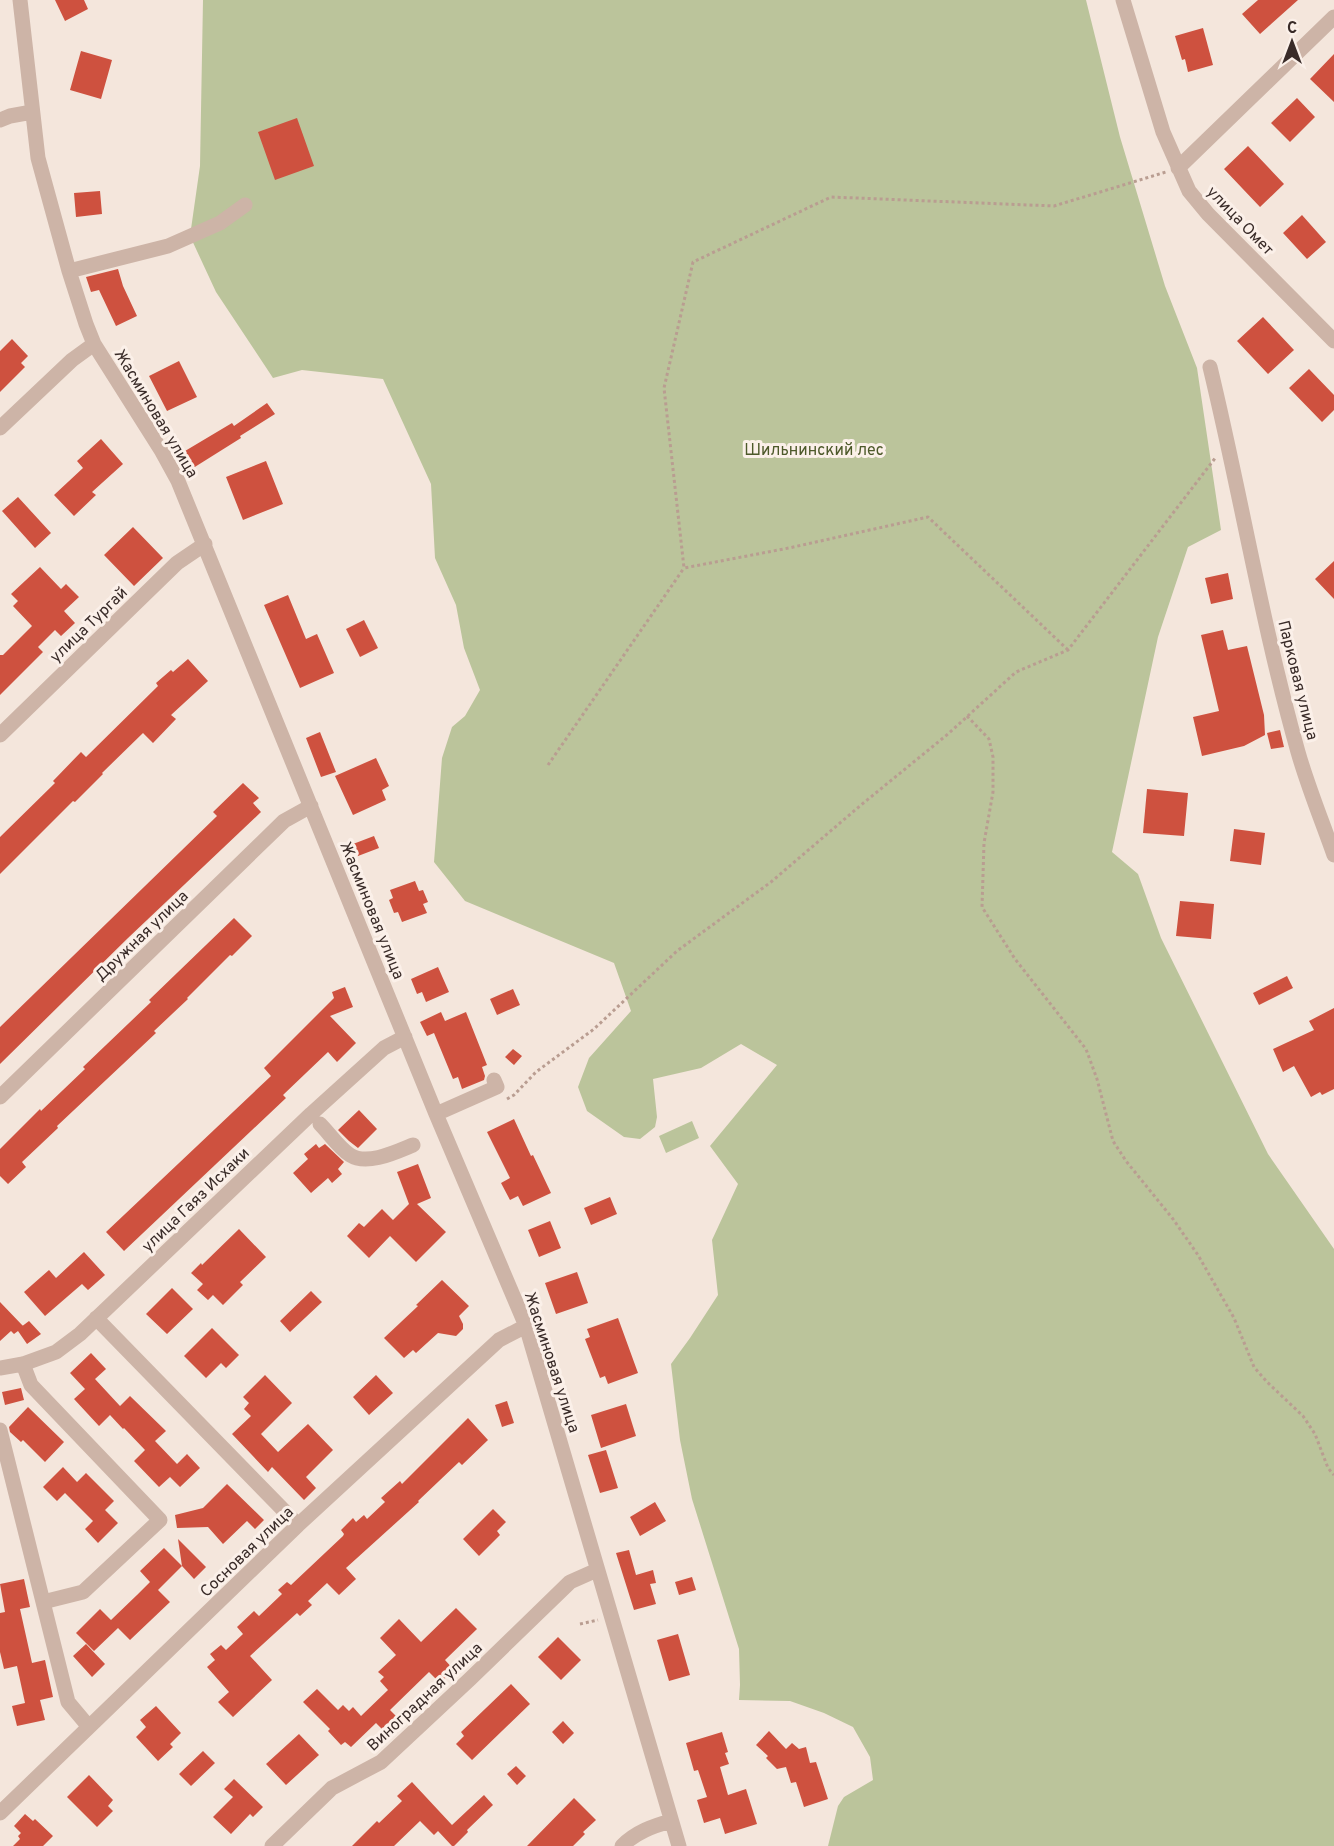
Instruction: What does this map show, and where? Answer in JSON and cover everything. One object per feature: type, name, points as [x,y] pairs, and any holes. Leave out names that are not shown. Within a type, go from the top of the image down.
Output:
[{"type":"street","name":"Жасминовая улица","points":[[20,0],[38,158],[69,270],[94,344],[172,469],[205,544],[436,1113],[526,1326],[679,1846]]},
{"type":"street","name":"улица Омет","points":[[1122,0],[1163,132],[1189,191],[1208,214],[1334,341]]},
{"type":"street","points":[[1178,168],[1334,17]]},
{"type":"street","points":[[0,120],[32,112]]},
{"type":"street","points":[[69,270],[168,246],[220,223],[245,205]]},
{"type":"street","points":[[0,428],[72,360],[94,344]]},
{"type":"street","name":"Парковая улица","points":[[1210,367],[1228,441],[1264,615],[1298,753],[1334,855]]},
{"type":"street","name":"улица Тургай","points":[[0,735],[177,563],[205,544]]},
{"type":"street","name":"Дружная улица","points":[[0,1097],[284,821],[311,806]]},
{"type":"street","name":"улица Гаяз Исхаки","points":[[0,1368],[23,1364],[57,1352],[384,1048],[405,1037]]},
{"type":"street","points":[[436,1113],[497,1087],[494,1080]]},
{"type":"street","points":[[320,1124],[348,1154],[357,1159],[387,1156],[413,1145]]},
{"type":"street","points":[[96,1318],[298,1526]]},
{"type":"street","name":"Сосновая улица","points":[[0,1813],[298,1526],[499,1340],[526,1326]]},
{"type":"street","points":[[23,1364],[31,1385],[160,1520],[83,1592],[43,1602]]},
{"type":"street","points":[[0,1430],[68,1702],[89,1726]]},
{"type":"street","name":"Виноградная улица","points":[[272,1846],[332,1788],[381,1762],[464,1686],[570,1582],[597,1570]]},
{"type":"street","points":[[622,1846],[648,1828],[671,1821]]},
{"type":"path","points":[[548,765],[684,568],[664,388],[693,262],[831,197],[1054,206],[1178,168]]},
{"type":"path","points":[[504,1101],[514,1095],[536,1072],[594,1029],[676,951],[771,882],[948,734],[1016,672],[1068,650],[1228,441]]},
{"type":"path","points":[[684,568],[789,548],[928,517],[1068,650]]},
{"type":"path","points":[[967,716],[988,739],[993,757],[993,792],[984,843],[981,906],[1015,959],[1086,1049],[1097,1079],[1113,1141],[1198,1255],[1234,1318],[1254,1367],[1303,1416],[1315,1434],[1328,1468],[1334,1475]]},
{"type":"green space","name":"Шильнинский лес","points":[[203,0],[1086,0],[1120,137],[1165,286],[1197,368],[1221,530],[1188,547],[1158,637],[1112,852],[1138,874],[1161,938],[1268,1154],[1334,1249],[1334,1846],[828,1846],[838,1806],[844,1797],[873,1780],[870,1757],[853,1727],[824,1713],[790,1701],[739,1700],[739,1649],[692,1499],[680,1440],[671,1364],[718,1295],[712,1240],[738,1184],[710,1146],[777,1065],[741,1044],[701,1068],[653,1079],[657,1117],[655,1127],[640,1139],[624,1137],[587,1111],[578,1087],[589,1058],[631,1011],[614,963],[465,901],[434,862],[442,758],[452,727],[465,716],[480,690],[464,648],[456,605],[435,558],[431,484],[383,379],[302,370],[273,378],[216,292],[190,236],[200,166]]},
{"type":"green space","points":[[692,1121],[699,1138],[666,1153],[659,1136]]},
{"type":"building","points":[[55,0],[84,0],[88,9],[65,21]]},
{"type":"building","points":[[1258,0],[1298,0],[1260,34],[1242,14]]},
{"type":"building","points":[[1203,28],[1213,65],[1188,72],[1175,36]]},
{"type":"building","points":[[81,51],[112,60],[101,99],[70,90]]},
{"type":"building","points":[[1334,54],[1334,102],[1310,79]]},
{"type":"building","points":[[1297,98],[1315,117],[1290,142],[1271,123]]},
{"type":"building","points":[[297,118],[314,166],[275,180],[258,132]]},
{"type":"building","points":[[1248,146],[1284,184],[1260,207],[1224,169]]},
{"type":"building","points":[[100,191],[102,214],[76,217],[74,193]]},
{"type":"building","points":[[1302,215],[1326,242],[1307,259],[1283,233]]},
{"type":"building","points":[[118,269],[137,316],[116,326],[99,290],[91,292],[86,277]]},
{"type":"building","points":[[1263,317],[1294,350],[1268,374],[1237,341]]},
{"type":"building","points":[[12,339],[28,356],[21,363],[25,367],[0,392],[0,351]]},
{"type":"building","points":[[179,361],[197,397],[167,411],[149,376]]},
{"type":"building","points":[[1309,369],[1334,395],[1334,410],[1322,422],[1289,388]]},
{"type":"building","points":[[267,403],[275,414],[190,470],[180,454],[232,423],[234,426]]},
{"type":"building","points":[[101,439],[123,464],[92,492],[96,495],[74,516],[54,495],[83,468],[77,461]]},
{"type":"building","points":[[266,461],[283,504],[243,520],[226,477]]},
{"type":"building","points":[[18,497],[51,533],[35,548],[2,511]]},
{"type":"building","points":[[133,527],[163,558],[134,586],[104,555]]},
{"type":"building","points":[[1334,561],[1334,599],[1315,579]]},
{"type":"building","points":[[40,567],[61,589],[66,584],[79,597],[64,611],[75,623],[61,636],[55,630],[38,647],[43,652],[0,695],[0,655],[3,655],[32,626],[13,606],[18,601],[11,594]]},
{"type":"building","points":[[1228,573],[1233,599],[1211,604],[1205,578]]},
{"type":"building","points":[[288,595],[306,639],[317,634],[334,673],[300,688],[264,605]]},
{"type":"building","points":[[364,620],[378,648],[360,657],[346,629]]},
{"type":"building","points":[[1223,630],[1228,650],[1247,646],[1264,715],[1265,735],[1244,746],[1202,756],[1193,717],[1219,711],[1201,635]]},
{"type":"building","points":[[188,659],[208,681],[171,715],[176,719],[153,743],[143,733],[0,874],[0,837],[55,783],[53,781],[81,752],[86,757],[158,686],[156,683]]},
{"type":"building","points":[[1280,730],[1284,747],[1271,749],[1267,733]]},
{"type":"building","points":[[320,732],[336,772],[321,777],[306,738]]},
{"type":"building","points":[[376,758],[389,786],[382,790],[386,800],[353,815],[335,776]]},
{"type":"building","points":[[243,783],[259,798],[253,803],[261,812],[0,1064],[0,1027],[217,816],[213,812]]},
{"type":"building","points":[[1147,789],[1188,793],[1184,836],[1143,833]]},
{"type":"building","points":[[1234,829],[1265,833],[1261,865],[1230,861]]},
{"type":"building","points":[[374,836],[379,848],[358,856],[353,844]]},
{"type":"building","points":[[415,881],[419,891],[423,890],[428,902],[423,904],[427,913],[402,922],[398,912],[394,913],[389,900],[393,898],[390,890]]},
{"type":"building","points":[[1180,901],[1214,904],[1211,939],[1176,936]]},
{"type":"building","points":[[234,918],[252,936],[154,1031],[156,1033],[57,1126],[58,1128],[22,1162],[26,1167],[8,1184],[0,1176],[0,1149],[85,1069],[83,1067],[151,1002],[149,1000]]},
{"type":"building","points":[[438,967],[449,992],[426,1002],[422,992],[417,994],[411,979]]},
{"type":"building","points":[[1287,976],[1293,988],[1259,1005],[1253,993]]},
{"type":"building","points":[[345,987],[353,1007],[330,1016],[356,1043],[337,1062],[328,1052],[283,1095],[286,1098],[124,1251],[106,1232],[271,1076],[264,1068],[334,998],[332,992]]},
{"type":"building","points":[[513,989],[520,1005],[497,1015],[490,999]]},
{"type":"building","points":[[1334,1008],[1334,1089],[1311,1097],[1294,1066],[1283,1072],[1273,1049],[1314,1030],[1309,1021]]},
{"type":"building","points":[[441,1012],[445,1021],[466,1012],[487,1065],[482,1067],[484,1080],[462,1089],[458,1077],[453,1079],[434,1033],[427,1036],[420,1022]]},
{"type":"building","points":[[513,1049],[522,1056],[514,1065],[505,1057]]},
{"type":"building","points":[[359,1110],[377,1129],[358,1148],[338,1130]]},
{"type":"building","points":[[514,1119],[551,1193],[523,1206],[518,1196],[510,1200],[501,1183],[510,1178],[487,1132]]},
{"type":"building","points":[[316,1144],[319,1148],[325,1144],[344,1162],[338,1169],[342,1174],[332,1183],[328,1178],[311,1193],[293,1173],[308,1159],[304,1154]]},
{"type":"building","points":[[418,1164],[431,1198],[417,1204],[446,1232],[416,1262],[390,1236],[369,1258],[347,1236],[359,1223],[364,1227],[382,1209],[393,1220],[409,1204],[397,1172]]},
{"type":"building","points":[[610,1197],[617,1214],[591,1225],[584,1208]]},
{"type":"building","points":[[550,1221],[561,1248],[539,1257],[528,1230]]},
{"type":"building","points":[[239,1229],[266,1257],[240,1282],[243,1285],[223,1305],[213,1295],[208,1300],[197,1290],[203,1284],[191,1273]]},
{"type":"building","points":[[84,1252],[105,1275],[88,1290],[82,1284],[45,1316],[24,1292],[49,1270],[56,1278]]},
{"type":"building","points":[[577,1272],[588,1303],[556,1314],[545,1283]]},
{"type":"building","points":[[442,1280],[469,1306],[459,1316],[463,1329],[456,1336],[438,1333],[416,1353],[413,1350],[404,1358],[384,1338]]},
{"type":"building","points":[[172,1288],[193,1309],[167,1334],[146,1314]]},
{"type":"building","points":[[311,1291],[322,1302],[290,1332],[280,1321]]},
{"type":"building","points":[[0,1302],[23,1326],[29,1321],[41,1334],[27,1344],[18,1331],[14,1334],[11,1331],[0,1341]]},
{"type":"building","points":[[618,1318],[638,1373],[608,1384],[605,1376],[600,1378],[585,1339],[590,1337],[587,1329]]},
{"type":"building","points":[[212,1328],[239,1355],[226,1368],[221,1363],[206,1378],[184,1356]]},
{"type":"building","points":[[91,1353],[106,1369],[95,1379],[120,1406],[130,1396],[166,1431],[155,1441],[177,1464],[187,1454],[200,1468],[180,1487],[170,1477],[159,1487],[134,1461],[145,1450],[124,1428],[110,1415],[99,1426],[74,1399],[85,1389],[70,1373]]},
{"type":"building","points":[[265,1375],[292,1403],[261,1434],[278,1452],[308,1424],[333,1450],[306,1477],[316,1488],[304,1500],[272,1467],[268,1472],[232,1434],[251,1416],[244,1409],[249,1403],[243,1397]]},
{"type":"building","points":[[376,1375],[393,1393],[369,1415],[353,1397]]},
{"type":"building","points":[[21,1388],[24,1400],[5,1405],[2,1392]]},
{"type":"building","points":[[507,1401],[514,1423],[502,1427],[495,1405]]},
{"type":"building","points":[[626,1404],[636,1436],[601,1448],[591,1415]]},
{"type":"building","points":[[28,1407],[64,1442],[45,1462],[23,1440],[21,1442],[10,1432],[9,1427]]},
{"type":"building","points":[[468,1418],[488,1440],[462,1465],[459,1462],[419,1502],[346,1568],[356,1579],[339,1595],[327,1583],[308,1601],[312,1605],[300,1616],[297,1613],[250,1656],[272,1680],[233,1717],[218,1702],[229,1692],[207,1667],[215,1660],[210,1654],[221,1645],[226,1650],[243,1634],[237,1627],[254,1611],[259,1616],[282,1594],[278,1590],[287,1582],[291,1585],[343,1536],[341,1530],[353,1518],[356,1522],[364,1515],[367,1519],[385,1502],[381,1498],[400,1481],[402,1484]]},
{"type":"building","points":[[606,1450],[618,1488],[600,1493],[588,1455]]},
{"type":"building","points":[[63,1467],[77,1482],[86,1473],[114,1501],[105,1510],[118,1523],[98,1543],[85,1529],[93,1521],[65,1493],[57,1501],[43,1487]]},
{"type":"building","points":[[227,1484],[264,1520],[255,1529],[247,1521],[223,1544],[208,1527],[177,1528],[175,1515],[203,1508]]},
{"type":"building","points":[[655,1502],[666,1521],[640,1536],[630,1517]]},
{"type":"building","points":[[493,1509],[506,1522],[497,1531],[500,1535],[479,1556],[463,1539]]},
{"type":"building","points":[[178,1539],[206,1567],[194,1579],[182,1566]]},
{"type":"building","points":[[164,1548],[182,1566],[158,1590],[170,1602],[130,1640],[118,1628],[94,1651],[76,1633],[100,1609],[111,1620],[137,1595],[150,1582],[140,1571]]},
{"type":"building","points":[[629,1550],[636,1575],[653,1570],[656,1583],[650,1584],[656,1604],[634,1610],[616,1553]]},
{"type":"building","points":[[692,1577],[696,1590],[679,1595],[675,1582]]},
{"type":"building","points":[[24,1579],[30,1607],[20,1609],[32,1663],[45,1660],[53,1697],[40,1700],[45,1720],[17,1726],[12,1706],[25,1703],[17,1666],[4,1669],[0,1652],[0,1613],[5,1612],[0,1584]]},
{"type":"building","points":[[456,1608],[477,1629],[445,1660],[454,1670],[440,1683],[429,1672],[390,1710],[400,1720],[386,1733],[376,1723],[351,1747],[345,1742],[341,1745],[328,1731],[330,1729],[303,1702],[317,1689],[338,1710],[343,1705],[349,1711],[353,1707],[361,1716],[388,1690],[380,1681],[384,1677],[378,1672],[396,1655],[380,1638],[399,1619],[421,1642]]},
{"type":"building","points":[[678,1634],[690,1675],[669,1681],[657,1640]]},
{"type":"building","points":[[558,1637],[581,1660],[561,1680],[538,1657]]},
{"type":"building","points":[[86,1644],[105,1664],[92,1677],[73,1656]]},
{"type":"building","points":[[511,1684],[530,1704],[472,1760],[456,1744],[464,1736],[461,1732]]},
{"type":"building","points":[[156,1706],[181,1733],[170,1744],[173,1747],[158,1761],[136,1737],[146,1727],[140,1720]]},
{"type":"building","points":[[563,1721],[574,1733],[563,1744],[552,1732]]},
{"type":"building","points":[[769,1731],[786,1749],[792,1743],[799,1749],[806,1747],[810,1763],[816,1762],[828,1799],[804,1807],[796,1782],[791,1783],[786,1767],[777,1769],[756,1745]]},
{"type":"building","points":[[722,1732],[729,1764],[720,1767],[728,1795],[746,1789],[757,1824],[725,1834],[720,1818],[704,1823],[697,1800],[707,1797],[698,1770],[694,1771],[686,1743]]},
{"type":"building","points":[[299,1734],[319,1755],[286,1785],[266,1764]]},
{"type":"building","points":[[203,1751],[215,1763],[191,1786],[179,1774]]},
{"type":"building","points":[[516,1766],[526,1776],[517,1785],[507,1774]]},
{"type":"building","points":[[89,1775],[113,1800],[108,1806],[113,1811],[97,1827],[67,1797]]},
{"type":"building","points":[[234,1779],[263,1807],[253,1817],[250,1814],[231,1834],[213,1817],[233,1797],[224,1789]]},
{"type":"building","points":[[412,1782],[452,1825],[484,1795],[493,1805],[454,1846],[438,1831],[434,1835],[420,1821],[394,1846],[352,1846],[377,1821],[379,1823],[402,1801],[397,1796]]},
{"type":"building","points":[[574,1798],[596,1820],[583,1832],[585,1834],[573,1846],[527,1846]]},
{"type":"building","points":[[25,1814],[33,1821],[35,1819],[53,1836],[43,1846],[13,1846],[20,1839],[18,1836],[21,1833],[14,1826]]}]
